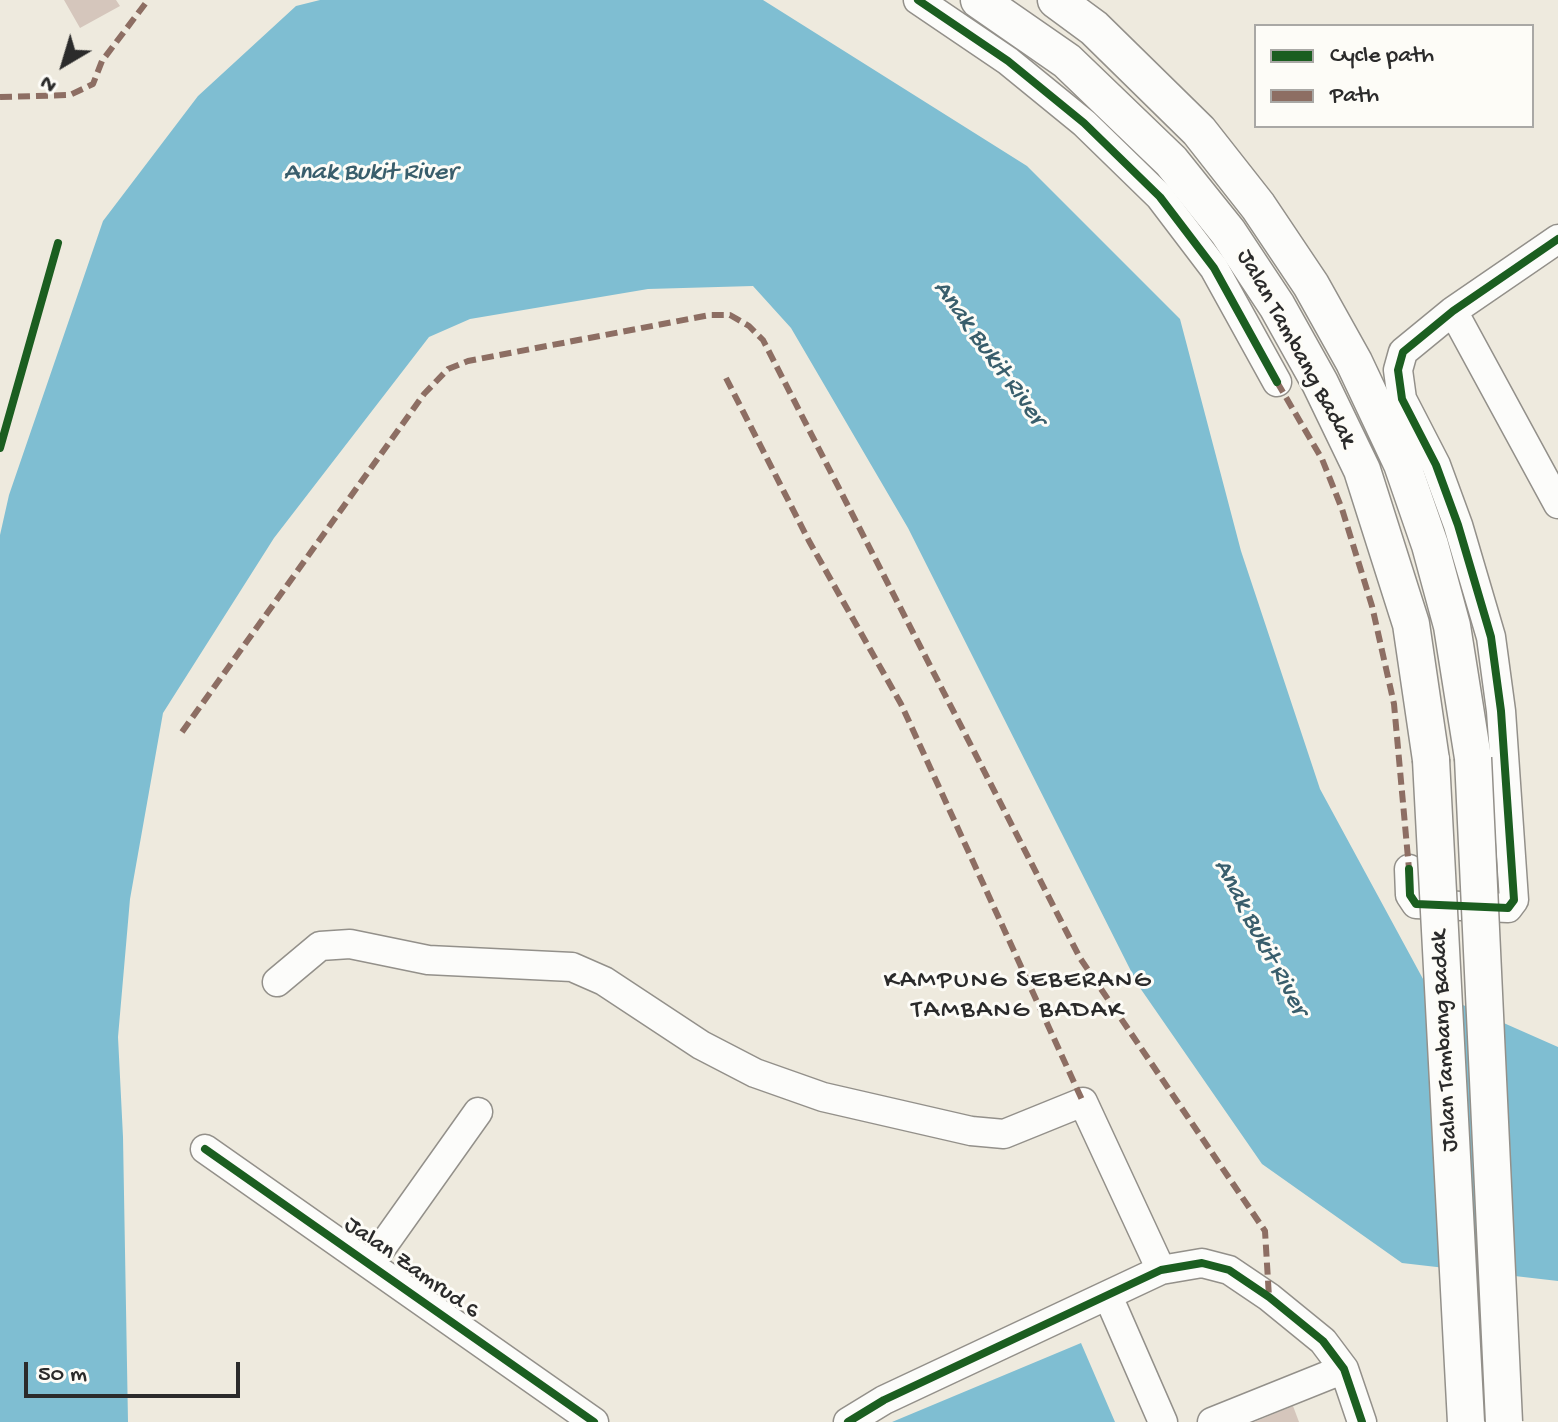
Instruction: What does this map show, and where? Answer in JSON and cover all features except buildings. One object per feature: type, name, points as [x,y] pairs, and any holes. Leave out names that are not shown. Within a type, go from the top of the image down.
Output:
[{"type":"main road","name":"Jalan Tambang Badak","points":[[979,0],[1067,61],[1171,161],[1228,232],[1277,306],[1320,383],[1362,470],[1411,624],[1431,760],[1466,1422]]},
{"type":"main road","name":"Jalan Tambang Badak","points":[[1056,0],[1094,28],[1199,131],[1258,206],[1303,272],[1347,349],[1402,464],[1430,545],[1452,626],[1473,758],[1504,1422]]},
{"type":"street","points":[[918,0],[1008,61],[1073,114],[1160,197],[1214,268],[1277,382]]},
{"type":"street","points":[[1409,869],[1410,895],[1416,904],[1508,908],[1514,900],[1502,725],[1491,637],[1458,525],[1436,465],[1402,399],[1398,370],[1403,352],[1453,311],[1558,239]]},
{"type":"street","points":[[1453,311],[1558,504]]},
{"type":"street","points":[[277,982],[320,946],[350,944],[428,960],[572,967],[604,981],[701,1045],[755,1073],[823,1097],[971,1131],[1004,1134],[1083,1102],[1161,1270]]},
{"type":"street","points":[[370,1264],[478,1112]]},
{"type":"street","name":"Jalan Zamrud 6","points":[[205,1149],[594,1422]]},
{"type":"street","points":[[848,1422],[884,1400],[1161,1270],[1202,1263],[1229,1270],[1269,1297],[1323,1341],[1344,1369],[1362,1422]]},
{"type":"street","points":[[1108,1296],[1163,1422]]},
{"type":"street","points":[[1212,1422],[1344,1369]]},
{"type":"water","name":"Anak Bukit River","points":[[320,0],[763,0],[1027,166],[1180,319],[1241,551],[1320,789],[1429,990],[1558,1047],[1558,1281],[1402,1263],[1262,1164],[1138,985],[908,528],[791,328],[753,286],[648,289],[470,319],[429,337],[274,538],[163,713],[130,899],[118,1037],[123,1137],[128,1422],[0,1422],[0,535],[9,495],[103,221],[198,96],[296,6]]},
{"type":"water","points":[[1081,1343],[1115,1422],[892,1422]]},
{"type":"marked path","points":[[0,97],[70,95],[93,84],[102,61],[148,0]]},
{"type":"marked path","points":[[182,732],[424,394],[448,369],[468,361],[710,315],[730,315],[749,326],[763,340],[1080,958],[1265,1231],[1269,1297]]},
{"type":"marked path","points":[[726,378],[809,541],[901,704],[1083,1102]]},
{"type":"marked path","points":[[1277,382],[1322,459],[1342,509],[1372,606],[1394,704],[1409,869]]},
{"type":"cycle path","points":[[918,0],[1008,61],[1084,123],[1160,197],[1214,268],[1277,382]]},
{"type":"cycle path","points":[[1409,869],[1410,895],[1416,904],[1508,908],[1514,900],[1501,711],[1491,637],[1458,525],[1436,465],[1402,399],[1398,370],[1403,352],[1453,311],[1558,239]]},
{"type":"cycle path","points":[[0,448],[58,243]]},
{"type":"cycle path","points":[[205,1149],[594,1422]]},
{"type":"cycle path","points":[[848,1422],[884,1400],[1161,1270],[1202,1263],[1229,1270],[1269,1297],[1323,1341],[1344,1369],[1362,1422]]},
{"type":"district","name":"KAMPUNG SEBERANG TAMBANG BADAK","points":[[1018,997]]}]
